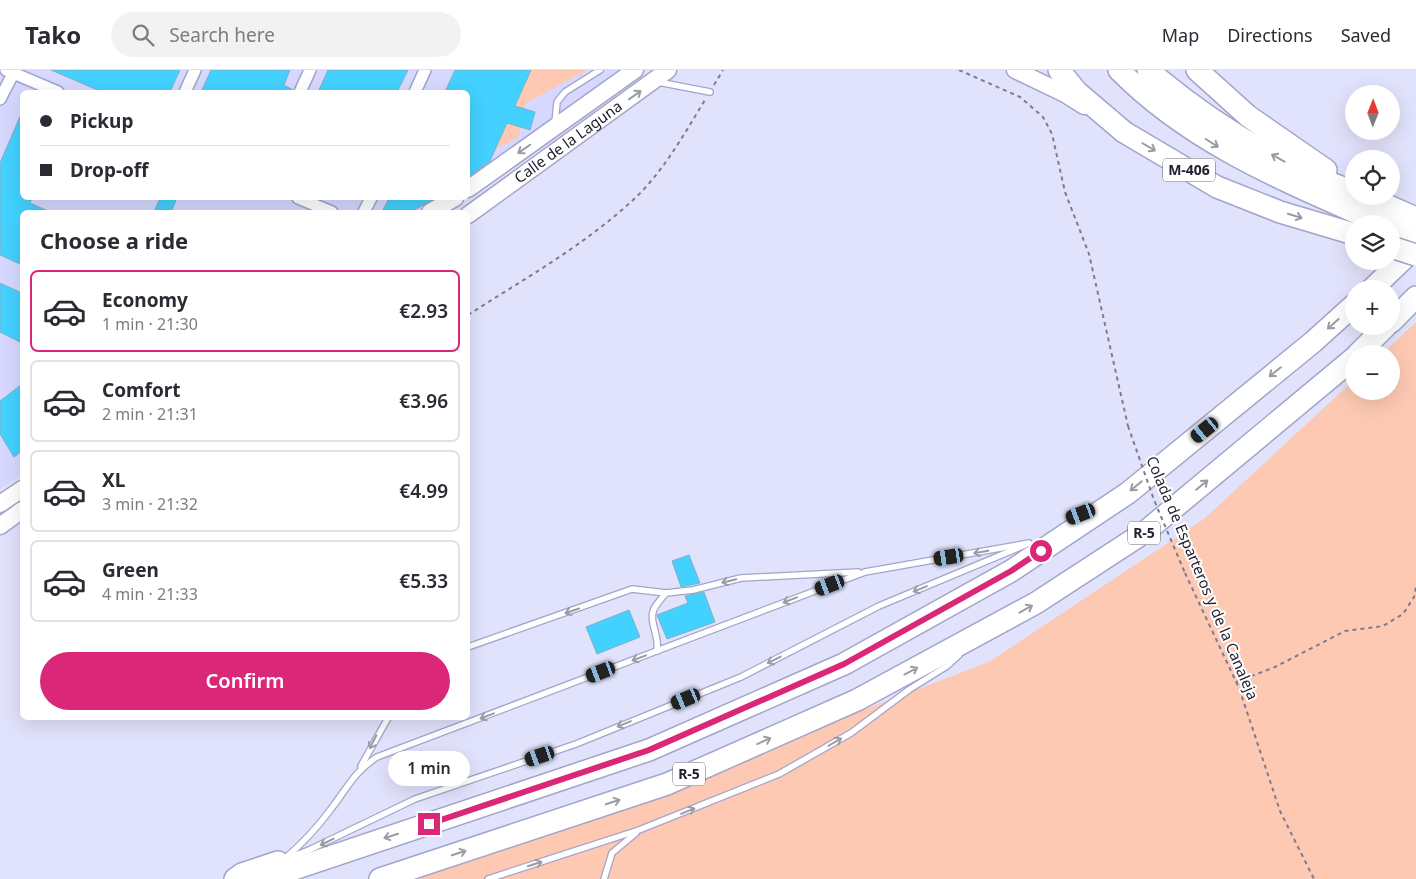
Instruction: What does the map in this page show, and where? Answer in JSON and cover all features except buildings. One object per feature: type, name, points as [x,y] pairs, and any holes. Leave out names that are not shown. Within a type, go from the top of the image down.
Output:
[{"type":"highway","name":"M-406","points":[[1060,70],[1077,92],[1124,132],[1217,187],[1280,212],[1345,231]]},
{"type":"highway","name":"M-406","points":[[1119,70],[1166,112],[1214,145],[1307,191],[1345,198]]},
{"type":"highway","name":"M-406","points":[[1148,70],[1180,98],[1226,130],[1345,193]]},
{"type":"highway","points":[[1197,70],[1248,116],[1345,182]]},
{"type":"highway","name":"M-406","points":[[1364,205],[1373,215]]},
{"type":"highway","name":"M-406","points":[[1375,205],[1416,218]]},
{"type":"highway","points":[[1400,232],[1416,239]]},
{"type":"highway","points":[[1382,280],[1416,248]]},
{"type":"highway","points":[[1400,249],[1416,255]]},
{"type":"highway","points":[[1400,313],[1416,298]]},
{"type":"highway","name":"R-5","points":[[264,879],[649,750],[835,668],[1011,571],[1115,501],[1313,342],[1345,313]]},
{"type":"highway","points":[[1367,345],[1377,335]]},
{"type":"highway","name":"R-5","points":[[380,879],[667,784],[857,700],[1036,603],[1145,532],[1345,365]]},
{"type":"highway","points":[[1029,543],[1064,521],[1115,501]]},
{"type":"highway","points":[[235,879],[242,874],[283,860]]},
{"type":"street","points":[[187,90],[195,70]]},
{"type":"street","points":[[301,90],[310,70]]},
{"type":"street","points":[[416,90],[425,70]]},
{"type":"street","name":"Calle de la Laguna","points":[[470,188],[635,70]]},
{"type":"street","name":"Calle de la Laguna","points":[[470,214],[668,70]]},
{"type":"street","points":[[1015,70],[1065,94],[1124,132]]},
{"type":"street","points":[[0,99],[11,71],[54,90]]},
{"type":"street","points":[[303,200],[325,210]]},
{"type":"street","points":[[433,210],[451,200]]},
{"type":"street","points":[[0,504],[20,489]]},
{"type":"street","points":[[0,526],[20,511]]},
{"type":"lane","points":[[554,127],[557,102],[565,92],[600,70]]},
{"type":"lane","points":[[653,81],[710,92]]},
{"type":"lane","points":[[470,646],[632,590],[666,593],[693,590],[741,578],[865,572],[1029,543]]},
{"type":"lane","points":[[283,860],[309,850],[415,799],[576,744],[741,677],[878,606],[1029,543]]},
{"type":"lane","points":[[360,768],[377,757],[865,572]]},
{"type":"lane","points":[[657,652],[659,641],[653,624],[653,611],[666,593]]},
{"type":"lane","points":[[488,879],[640,830],[779,774],[835,742],[947,666],[984,632]]},
{"type":"lane","points":[[283,860],[302,844],[331,809],[360,768],[387,720]]},
{"type":"lane","points":[[604,879],[612,853],[640,830]]},
{"type":"path","points":[[470,314],[579,243],[634,198],[669,158],[723,70]]},
{"type":"path","name":"Colada de Esparteros y de la Canaleja","points":[[959,70],[1020,98],[1043,117],[1052,134],[1065,192],[1089,254],[1128,426],[1154,500],[1185,573],[1236,682],[1280,811],[1314,879]]},
{"type":"path","points":[[1236,682],[1275,667],[1345,631],[1384,626],[1403,614],[1414,597],[1416,587]]},
{"type":"shaded area","points":[[0,70],[618,70],[499,166],[470,185],[470,90],[20,90],[20,200],[447,200],[430,210],[20,210],[20,476],[0,489]]},
{"type":"shaded area","points":[[530,70],[587,70],[526,103],[518,138],[495,149]]},
{"type":"shaded area","points":[[1416,322],[1416,879],[419,879],[989,662],[1204,519],[1345,388],[1345,400],[1400,400],[1400,345],[1392,345]]},
{"type":"route","points":[[429,824],[649,750],[844,664],[1011,571],[1041,551]]}]
